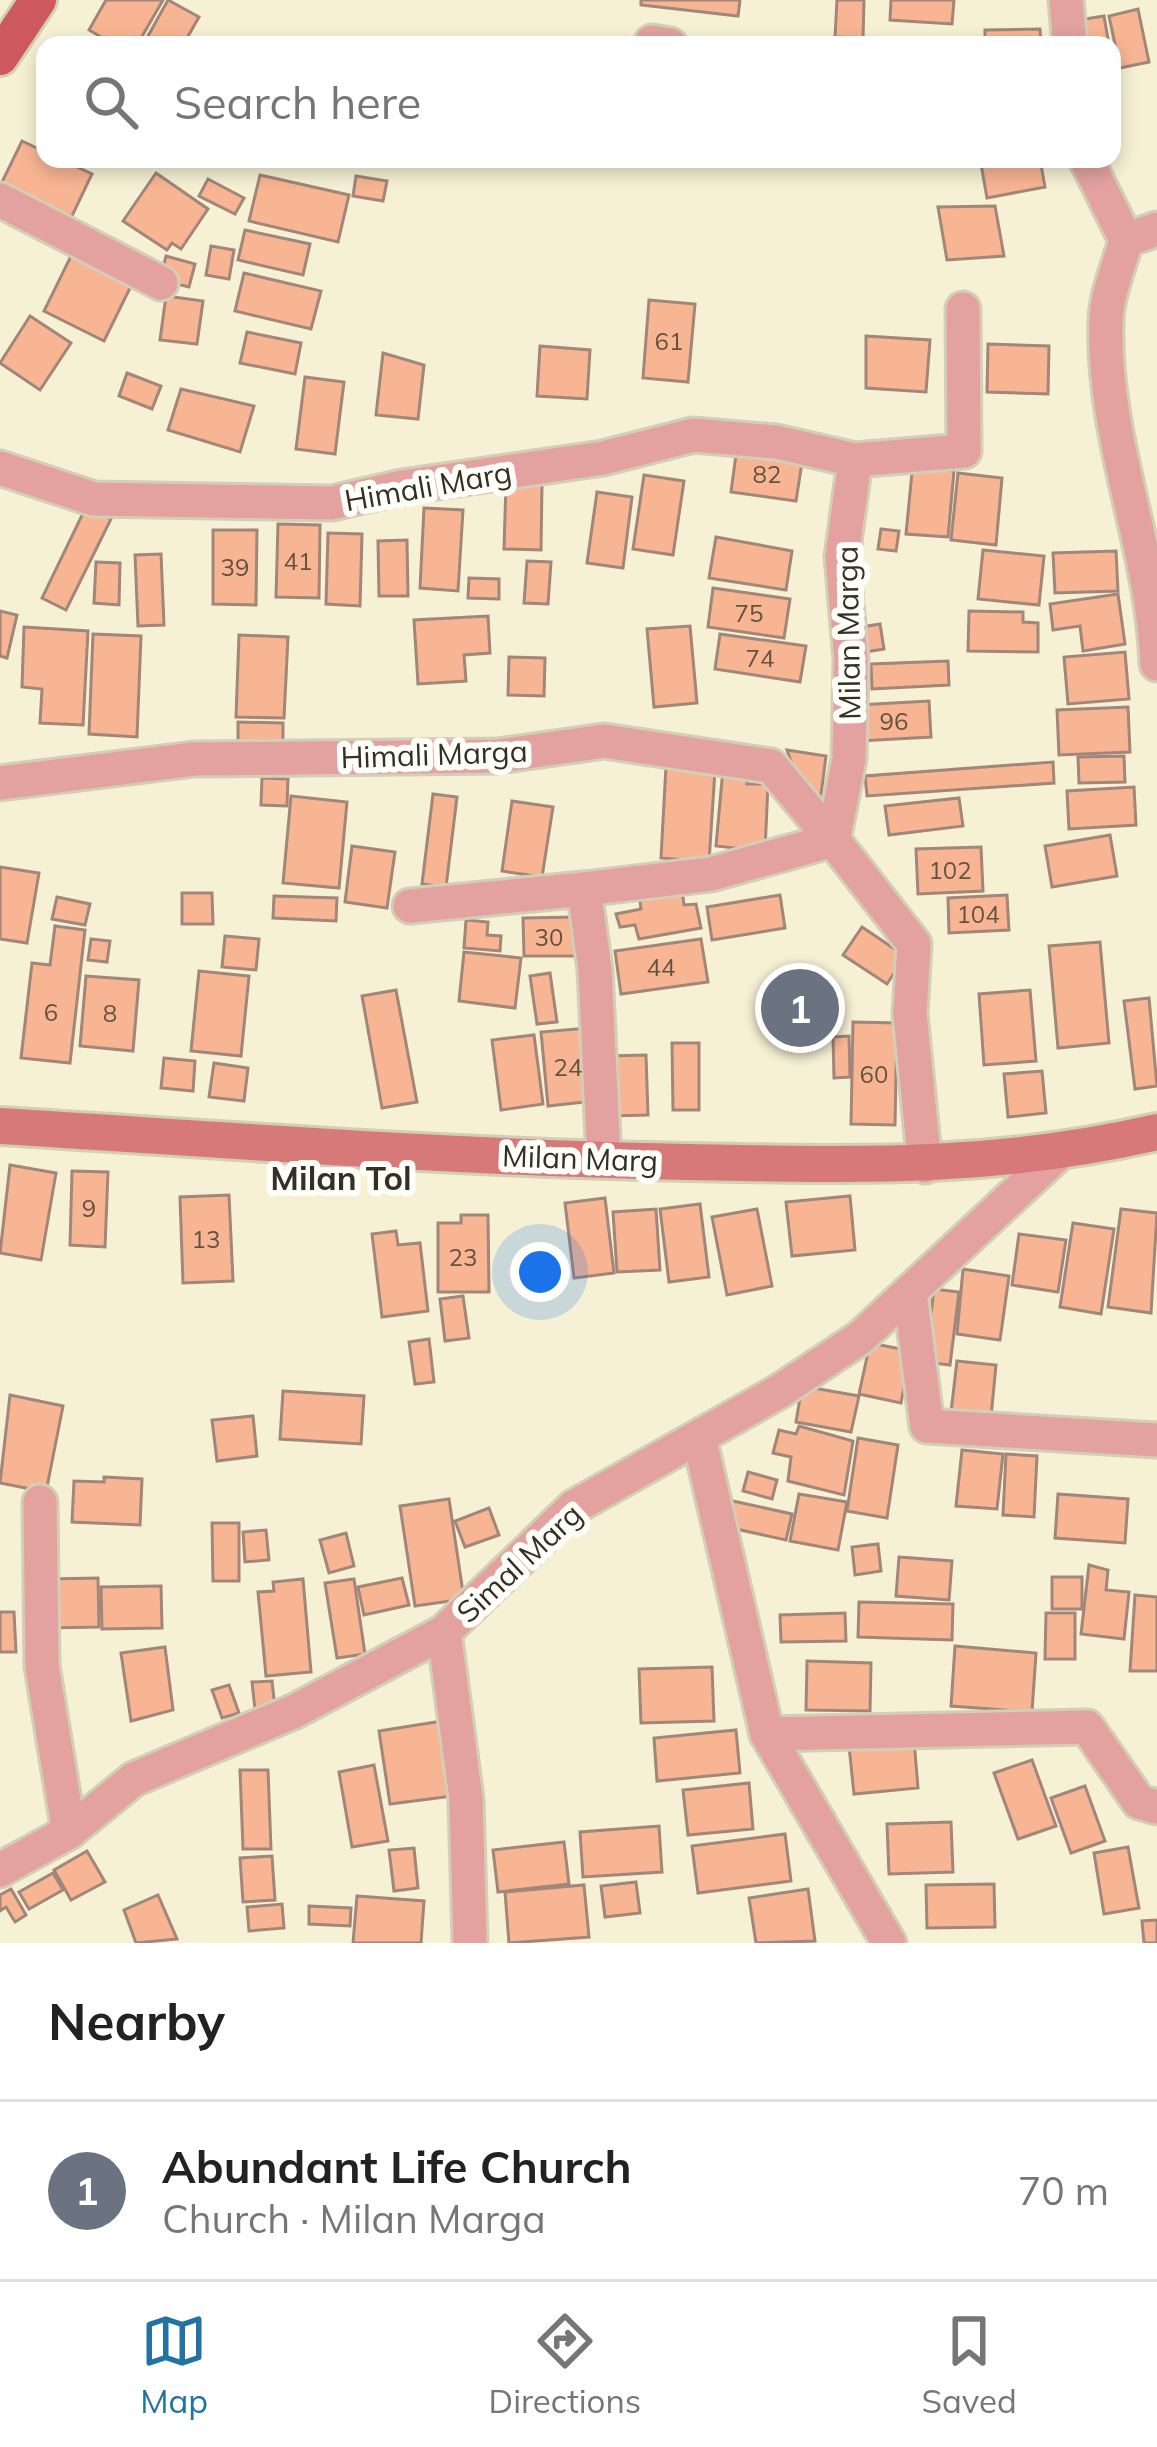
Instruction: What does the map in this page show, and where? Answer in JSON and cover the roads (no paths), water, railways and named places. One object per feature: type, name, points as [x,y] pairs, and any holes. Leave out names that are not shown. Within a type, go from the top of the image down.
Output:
[{"type":"main road","points":[[0,57],[38,0]]},
{"type":"main road","name":"Milan Marg","points":[[0,1126],[604,1160],[925,1166],[1058,1155],[1157,1132]]},
{"type":"street","points":[[1066,0],[1069,36]]},
{"type":"street","points":[[1093,168],[1141,234],[1105,320],[1118,432],[1155,615],[1157,664]]},
{"type":"street","points":[[0,200],[161,283]]},
{"type":"street","points":[[855,460],[964,451],[962,309]]},
{"type":"street","name":"Himali Marg","points":[[0,468],[94,499],[332,503],[402,487],[603,458],[693,435],[776,442],[855,460]]},
{"type":"street","name":"Milan Marga","points":[[833,841],[849,759],[850,659],[842,557],[855,460]]},
{"type":"street","name":"Himali Marga","points":[[0,783],[194,759],[498,756],[604,741],[771,766],[833,841]]},
{"type":"street","points":[[410,906],[711,874],[833,841],[914,944],[910,1014],[925,1166]]},
{"type":"street","points":[[584,889],[596,970],[604,1160]]},
{"type":"street","name":"Simal Marg","points":[[0,1870],[69,1832],[134,1779],[295,1711],[445,1632],[574,1508],[860,1338],[1058,1155]]},
{"type":"street","points":[[910,1293],[927,1426],[1157,1440]]},
{"type":"street","points":[[700,1437],[767,1734],[889,1943]]},
{"type":"street","points":[[40,1502],[42,1666],[69,1832]]},
{"type":"street","points":[[445,1632],[466,1799],[470,1943]]},
{"type":"street","points":[[767,1734],[1087,1727],[1139,1802],[1157,1808]]},
{"type":"place","name":"Abundant Life Church","points":[[800,1008]]},
{"type":"district","name":"Milan Tol","points":[[341,1177]]}]
